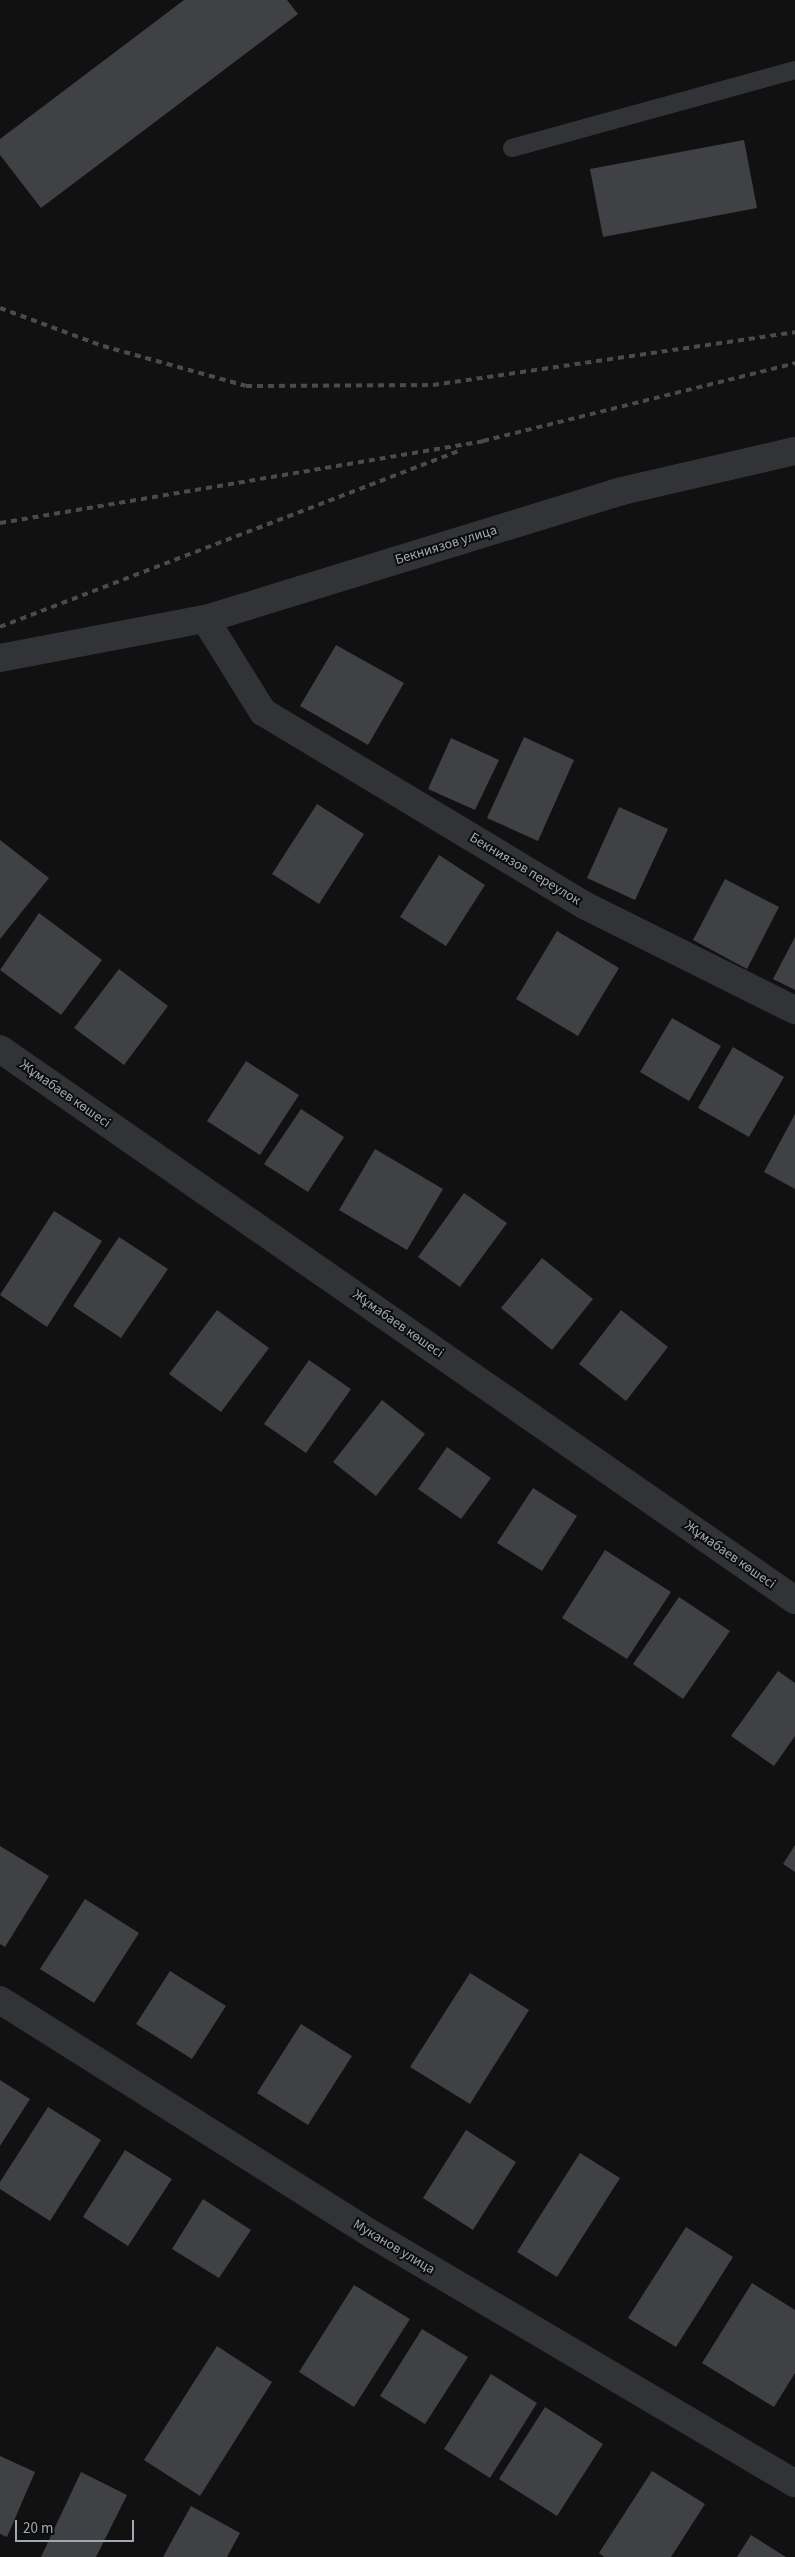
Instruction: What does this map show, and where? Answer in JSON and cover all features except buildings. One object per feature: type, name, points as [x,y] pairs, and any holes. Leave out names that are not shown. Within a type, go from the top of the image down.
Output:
[{"type":"street","name":"Бекниязов улица","points":[[0,658],[205,619],[622,491],[795,451]]},
{"type":"street","name":"Бекниязов переулок","points":[[205,619],[263,712],[584,905],[795,1010]]},
{"type":"street","name":"Жұмабаев көшесі","points":[[0,1048],[795,1600]]},
{"type":"street","name":"Муканов улица","points":[[0,2000],[375,2236],[795,2483]]},
{"type":"lane","points":[[512,148],[795,70]]},
{"type":"railway","points":[[0,308],[103,346],[246,386],[433,385],[795,332]]},
{"type":"railway","points":[[0,523],[483,441],[795,363]]},
{"type":"railway","points":[[0,627],[460,450]]}]
